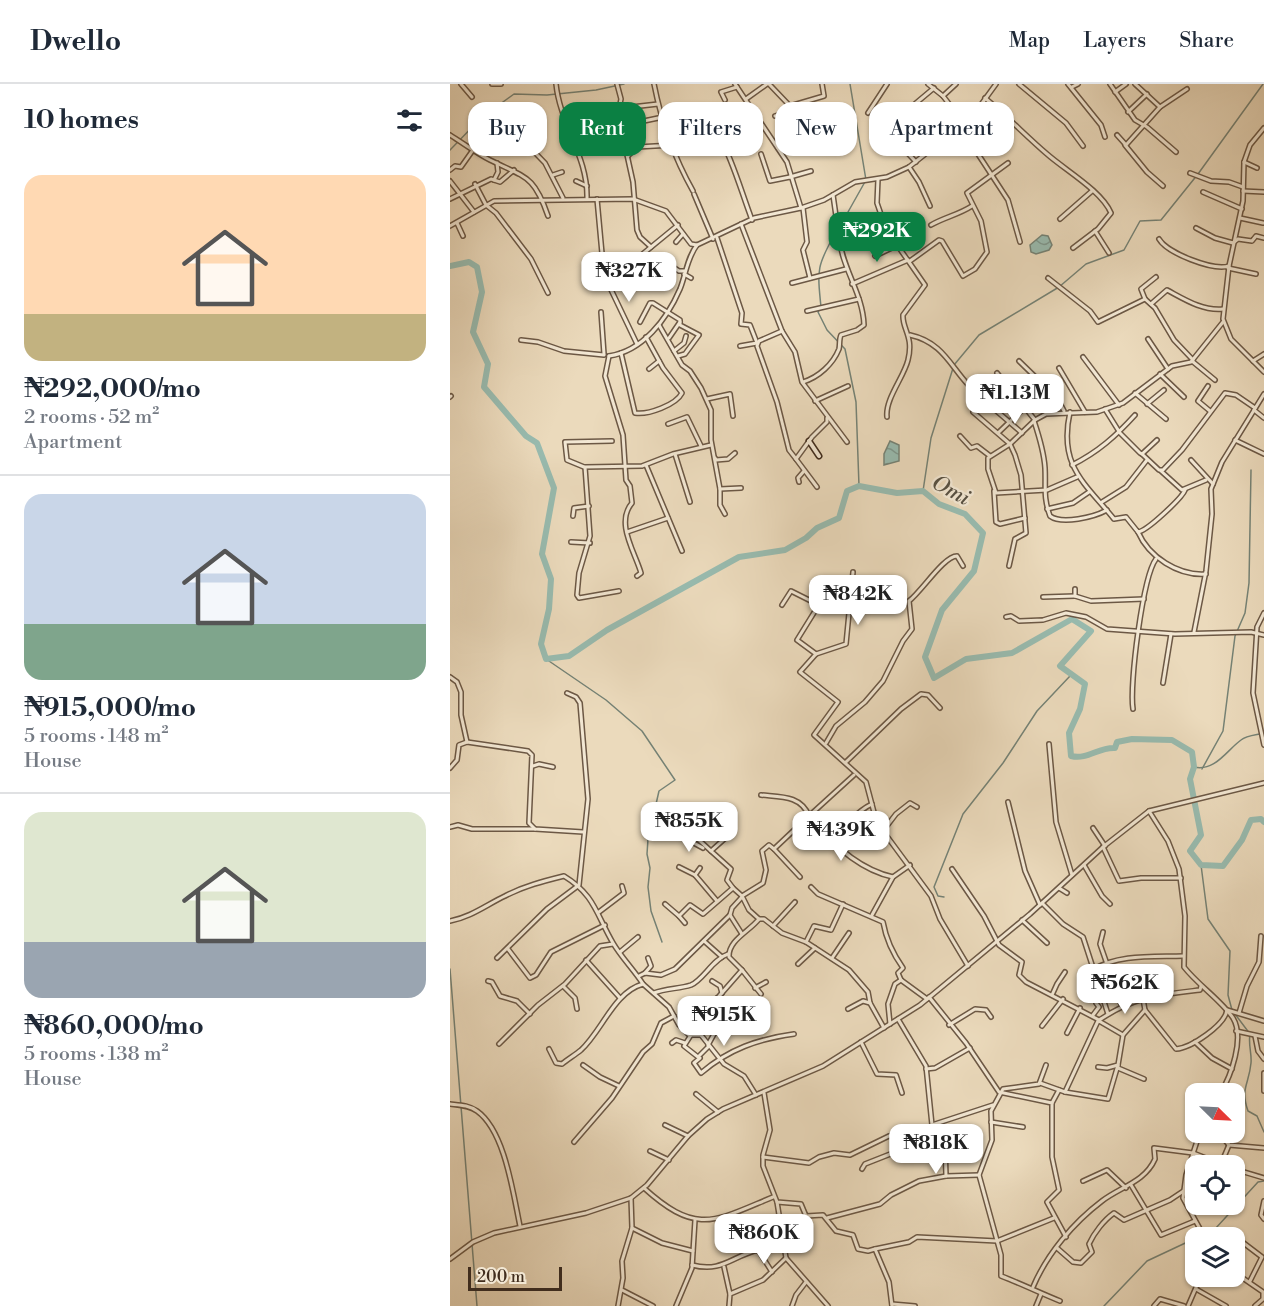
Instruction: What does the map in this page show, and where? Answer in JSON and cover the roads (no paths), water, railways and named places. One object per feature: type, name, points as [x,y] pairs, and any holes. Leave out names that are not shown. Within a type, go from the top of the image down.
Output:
[{"type":"street","points":[[461,84],[472,97]]},
{"type":"street","points":[[492,84],[501,84]]},
{"type":"street","points":[[556,84],[559,102]]},
{"type":"street","points":[[617,84],[620,102]]},
{"type":"street","points":[[646,105],[658,104],[654,84]]},
{"type":"street","points":[[746,99],[768,84],[786,102]]},
{"type":"street","points":[[774,88],[777,84]]},
{"type":"street","points":[[804,102],[824,96],[822,84]]},
{"type":"street","points":[[868,113],[887,84]]},
{"type":"street","points":[[928,84],[948,102]]},
{"type":"street","points":[[943,96],[956,84]]},
{"type":"street","points":[[983,102],[996,84]]},
{"type":"street","points":[[1020,84],[1066,123],[1083,146]]},
{"type":"street","points":[[1078,84],[1070,86],[1101,125],[1105,137]]},
{"type":"street","points":[[1110,84],[1128,112],[1176,152]]},
{"type":"street","points":[[1115,92],[1126,84]]},
{"type":"street","points":[[1135,84],[1160,107]]},
{"type":"street","points":[[725,100],[721,92],[736,85],[748,102]]},
{"type":"street","points":[[916,162],[885,129],[934,88]]},
{"type":"street","points":[[1125,145],[1160,107],[1187,89]]},
{"type":"street","points":[[1128,112],[1147,94]]},
{"type":"street","points":[[986,98],[1092,191],[1111,213],[1095,231],[1073,248]]},
{"type":"street","points":[[763,126],[775,144]]},
{"type":"street","points":[[1264,128],[1250,145],[1244,162],[1242,209],[1233,243],[1223,309],[1223,322],[1231,339],[1264,372]]},
{"type":"street","points":[[450,135],[468,147]]},
{"type":"street","points":[[1118,135],[1147,172],[1163,186]]},
{"type":"street","points":[[651,248],[640,237],[638,231],[627,158],[634,148],[658,146]]},
{"type":"street","points":[[450,170],[455,166],[461,167],[469,156]]},
{"type":"street","points":[[484,156],[529,179],[542,200],[548,216]]},
{"type":"street","points":[[538,156],[545,163],[563,198]]},
{"type":"street","points":[[580,156],[588,186],[587,198]]},
{"type":"street","points":[[678,156],[715,238],[742,313],[741,324],[750,325],[757,343],[777,402],[789,450],[817,487]]},
{"type":"street","points":[[730,156],[752,219]]},
{"type":"street","points":[[762,156],[770,181],[811,171]]},
{"type":"street","points":[[783,156],[802,207],[807,242],[803,250],[810,278]]},
{"type":"street","points":[[691,244],[697,245],[715,238],[752,219],[802,207],[833,195],[855,182],[878,179],[909,167],[923,156]]},
{"type":"street","points":[[977,156],[1008,200],[1020,242]]},
{"type":"street","points":[[1244,162],[1257,168]]},
{"type":"street","points":[[494,180],[498,172],[497,163]]},
{"type":"street","points":[[852,284],[909,260],[939,240],[942,241],[963,276],[975,269],[987,252],[981,221],[967,193],[1008,163]]},
{"type":"street","points":[[909,167],[920,182],[930,206]]},
{"type":"street","points":[[450,199],[476,184],[494,180],[500,182],[514,170]]},
{"type":"street","points":[[552,175],[562,172]]},
{"type":"street","points":[[1190,173],[1207,180],[1229,182],[1243,189],[1264,192]]},
{"type":"street","points":[[878,179],[877,203],[886,229],[925,285],[903,315],[910,335],[908,361],[891,400],[887,417]]},
{"type":"street","points":[[450,181],[474,212]]},
{"type":"street","points":[[576,181],[588,186]]},
{"type":"street","points":[[476,184],[486,205],[496,213],[531,259],[548,293]]},
{"type":"street","points":[[1060,219],[1092,191]]},
{"type":"street","points":[[1203,192],[1242,209]]},
{"type":"street","points":[[803,383],[817,376],[829,365],[839,350],[841,335],[864,325],[860,299],[846,269],[833,195]]},
{"type":"street","points":[[450,226],[494,201],[563,198],[633,199],[666,211],[691,244],[693,251]]},
{"type":"street","points":[[597,198],[604,275],[637,344]]},
{"type":"street","points":[[932,225],[972,207]]},
{"type":"street","points":[[839,237],[883,218]]},
{"type":"street","points":[[1240,218],[1263,223]]},
{"type":"street","points":[[457,223],[463,236]]},
{"type":"street","points":[[741,224],[782,331],[795,352],[803,383],[847,442]]},
{"type":"street","points":[[639,257],[678,225]]},
{"type":"street","points":[[1196,228],[1215,238],[1233,243]]},
{"type":"street","points":[[1095,231],[1109,253]]},
{"type":"street","points":[[676,242],[683,234]]},
{"type":"street","points":[[1233,243],[1238,239],[1252,241],[1256,236],[1264,238]]},
{"type":"street","points":[[1159,239],[1167,250],[1195,261],[1256,274]]},
{"type":"street","points":[[521,340],[538,342],[564,351],[606,355],[621,353],[637,344],[659,325],[668,312],[697,245]]},
{"type":"street","points":[[875,256],[898,245]]},
{"type":"street","points":[[670,265],[685,272],[691,278]]},
{"type":"street","points":[[792,283],[823,277],[846,269]]},
{"type":"street","points":[[1156,277],[1140,292],[1151,304],[1174,340],[1215,380]]},
{"type":"street","points":[[1048,278],[1090,311],[1098,322],[1146,299]]},
{"type":"street","points":[[1151,304],[1167,290],[1193,304],[1211,309],[1223,309]]},
{"type":"street","points":[[807,311],[860,299]]},
{"type":"street","points":[[640,322],[650,303],[668,312],[699,335],[685,354],[678,356]]},
{"type":"street","points":[[601,312],[606,355],[605,376],[623,435],[632,503],[627,509],[626,532],[640,571],[637,576]]},
{"type":"street","points":[[668,338],[680,322]]},
{"type":"street","points":[[990,456],[1010,444],[1034,420],[1065,411],[1085,412],[1119,405],[1168,369],[1193,360],[1223,322]]},
{"type":"street","points":[[659,325],[682,365],[690,371],[707,399],[712,420],[710,443],[720,489],[720,505],[725,514]]},
{"type":"street","points":[[740,346],[757,343],[782,331]]},
{"type":"street","points":[[910,335],[923,338],[942,350],[985,398],[985,401],[1022,433]]},
{"type":"street","points":[[674,351],[684,343],[686,336]]},
{"type":"street","points":[[621,353],[637,414],[652,411],[681,397],[682,393],[659,362],[646,337]]},
{"type":"street","points":[[1148,339],[1168,369]]},
{"type":"street","points":[[684,343],[691,347]]},
{"type":"street","points":[[1253,361],[1264,354]]},
{"type":"street","points":[[1083,357],[1119,405]]},
{"type":"street","points":[[1019,361],[1057,398],[1065,411]]},
{"type":"street","points":[[649,369],[659,362]]},
{"type":"street","points":[[1059,368],[1085,412]]},
{"type":"street","points":[[997,373],[1034,420],[1045,467],[1043,490],[1047,509],[1052,518],[1057,520],[1088,516],[1107,510]]},
{"type":"street","points":[[1160,374],[1184,396]]},
{"type":"street","points":[[815,401],[848,386]]},
{"type":"street","points":[[1208,386],[1198,401],[1210,411]]},
{"type":"street","points":[[1147,404],[1164,390]]},
{"type":"street","points":[[1161,471],[1182,450],[1210,411],[1228,392],[1264,418]]},
{"type":"street","points":[[1135,393],[1166,419]]},
{"type":"street","points":[[707,399],[729,394],[733,416]]},
{"type":"street","points":[[1194,632],[1206,574],[1213,484],[1235,440],[1264,394]]},
{"type":"street","points":[[985,401],[973,412],[1010,444],[1020,471],[1026,533],[1015,539],[1009,566]]},
{"type":"street","points":[[998,433],[1024,405]]},
{"type":"street","points":[[1105,408],[1120,433],[1175,486],[1185,490]]},
{"type":"street","points":[[1070,412],[1067,440],[1072,465],[1077,477],[1089,492],[1102,502],[1117,520],[1129,519],[1156,559],[1184,571],[1206,574]]},
{"type":"street","points":[[1072,465],[1094,454],[1120,433],[1135,415]]},
{"type":"street","points":[[668,424],[687,417],[701,446]]},
{"type":"street","points":[[796,459],[809,441],[828,423],[827,417]]},
{"type":"street","points":[[960,436],[969,447],[977,446],[990,456]]},
{"type":"street","points":[[1143,454],[1156,440]]},
{"type":"street","points":[[1235,440],[1264,454]]},
{"type":"street","points":[[612,441],[565,442],[567,460],[585,467],[646,465],[710,443]]},
{"type":"street","points":[[809,441],[819,456]]},
{"type":"street","points":[[714,456],[716,460],[735,453]]},
{"type":"street","points":[[673,454],[677,455],[690,502]]},
{"type":"street","points":[[990,456],[988,469],[994,491],[996,522],[1000,524],[1026,518]]},
{"type":"street","points":[[1102,502],[1126,487],[1147,460]]},
{"type":"street","points":[[1191,460],[1201,470],[1206,480],[1213,484]]},
{"type":"street","points":[[646,465],[682,551]]},
{"type":"street","points":[[585,467],[584,482],[589,506],[590,543],[579,573],[577,595],[584,597],[619,591]]},
{"type":"street","points":[[800,482],[798,478],[804,471]]},
{"type":"street","points":[[994,491],[1022,493],[1043,490],[1077,477]]},
{"type":"street","points":[[1138,532],[1143,531],[1165,514],[1185,490],[1206,480]]},
{"type":"street","points":[[720,489],[741,488]]},
{"type":"street","points":[[1047,509],[1073,503],[1089,492]]},
{"type":"street","points":[[573,516],[574,508],[589,506]]},
{"type":"street","points":[[626,532],[668,518]]},
{"type":"street","points":[[571,542],[590,543]]},
{"type":"street","points":[[826,743],[836,726],[865,702],[888,673],[903,641],[912,629],[909,601],[920,592],[945,560],[957,556],[963,566]]},
{"type":"street","points":[[1133,709],[1132,668],[1144,599],[1156,559]]},
{"type":"street","points":[[853,572],[846,644],[816,654],[800,672],[838,702],[814,735],[826,743],[855,774],[866,782],[875,816],[883,831],[931,896],[940,919],[968,966]]},
{"type":"street","points":[[1075,589],[1075,596]]},
{"type":"street","points":[[782,605],[791,591],[819,605]]},
{"type":"street","points":[[816,654],[797,640],[819,605],[818,591]]},
{"type":"street","points":[[1043,597],[1075,596],[1091,601],[1144,599]]},
{"type":"street","points":[[1264,613],[1257,632],[1253,702],[1264,744]]},
{"type":"street","points":[[1006,617],[1023,621],[1043,620],[1060,614],[1077,614],[1107,629],[1171,634],[1257,632],[1264,635]]},
{"type":"street","points":[[1163,683],[1171,634]]},
{"type":"street","points":[[450,677],[457,682],[461,692],[461,715],[467,742]]},
{"type":"street","points":[[497,958],[508,950],[547,909],[579,885],[588,780],[582,752],[582,713],[576,697],[567,693]]},
{"type":"street","points":[[846,762],[901,709],[921,694],[928,695],[940,708]]},
{"type":"street","points":[[450,768],[457,760],[459,745],[467,742],[528,751],[532,755],[533,766],[527,811],[529,823],[535,829]]},
{"type":"street","points":[[1049,744],[1056,822],[1072,875]]},
{"type":"street","points":[[533,766],[539,764],[553,767]]},
{"type":"street","points":[[774,849],[855,774]]},
{"type":"street","points":[[450,1259],[480,1238],[520,1226],[586,1213],[631,1198],[644,1188],[688,1136],[718,1112],[756,1095],[764,1094],[823,1066],[928,998],[1149,811],[1264,783]]},
{"type":"street","points":[[761,795],[792,798],[802,805],[829,838],[876,873],[893,877]]},
{"type":"street","points":[[1008,802],[1025,871],[1041,904],[1063,924],[1083,937],[1108,1014]]},
{"type":"street","points":[[883,831],[904,806],[910,803],[916,807]]},
{"type":"street","points":[[829,838],[841,830],[853,815],[872,804]]},
{"type":"street","points":[[1149,811],[1175,855],[1181,878],[1185,916],[1184,967],[1234,1020],[1236,1060],[1226,1083]]},
{"type":"street","points":[[709,851],[731,833],[723,819]]},
{"type":"street","points":[[450,827],[458,825],[472,829],[584,832]]},
{"type":"street","points":[[662,828],[709,851]]},
{"type":"street","points":[[1093,828],[1119,881],[1142,878],[1181,878]]},
{"type":"street","points":[[681,836],[691,832],[731,869],[727,880],[742,896],[749,910],[759,919],[764,919],[782,933],[806,942],[849,970],[868,992],[870,1003],[884,1028]]},
{"type":"street","points":[[645,973],[661,975],[675,969],[730,915],[732,908],[742,896],[763,883],[766,870],[762,851],[769,845],[800,877]]},
{"type":"street","points":[[1084,865],[1110,904]]},
{"type":"street","points":[[872,915],[893,877],[910,866]]},
{"type":"street","points":[[679,867],[695,875],[717,901]]},
{"type":"street","points":[[695,875],[700,868]]},
{"type":"street","points":[[952,869],[984,916],[997,941],[1023,962],[1019,975],[1026,982],[1093,1015],[1123,1035]]},
{"type":"street","points":[[450,921],[465,919],[506,895],[538,882],[564,876],[579,885],[599,912],[613,944],[644,984],[669,1007],[682,1029],[691,1035],[701,1035]]},
{"type":"street","points":[[599,912],[624,893],[621,886]]},
{"type":"street","points":[[811,887],[819,894],[872,915],[883,922],[886,938],[903,968],[898,973],[901,980],[928,998],[970,1048],[999,1092],[1052,1103]]},
{"type":"street","points":[[679,916],[690,905],[704,913],[734,888]]},
{"type":"street","points":[[1059,888],[1067,893]]},
{"type":"street","points":[[773,926],[795,902]]},
{"type":"street","points":[[665,904],[685,923]]},
{"type":"street","points":[[806,942],[814,926],[831,930],[844,904]]},
{"type":"street","points":[[730,915],[742,934]]},
{"type":"street","points":[[654,993],[664,989],[693,985],[728,954],[742,934],[759,919]]},
{"type":"street","points":[[1022,920],[1047,943]]},
{"type":"street","points":[[508,950],[530,978],[536,975],[551,952],[605,925]]},
{"type":"street","points":[[1103,932],[1100,944],[1122,1007]]},
{"type":"street","points":[[832,958],[849,933]]},
{"type":"street","points":[[1239,1013],[1247,986],[1259,962],[1261,936]]},
{"type":"street","points":[[620,952],[638,937]]},
{"type":"street","points":[[704,941],[722,957]]},
{"type":"street","points":[[499,1044],[563,986],[600,946],[613,944]]},
{"type":"street","points":[[798,964],[815,948]]},
{"type":"street","points":[[728,954],[761,994]]},
{"type":"street","points":[[1092,970],[1106,962],[1140,957],[1183,956]]},
{"type":"street","points":[[638,976],[645,973],[651,966],[648,958]]},
{"type":"street","points":[[586,960],[620,998]]},
{"type":"street","points":[[741,970],[713,1006],[714,1034],[700,1058],[694,1063],[701,1073],[719,1059],[757,1040],[794,1034]]},
{"type":"street","points":[[1052,995],[1065,972]]},
{"type":"street","points":[[890,1024],[888,1004],[895,984],[901,980]]},
{"type":"street","points":[[488,981],[492,982],[500,996],[518,1001],[530,1014]]},
{"type":"street","points":[[712,981],[720,986],[722,993]]},
{"type":"street","points":[[755,988],[766,982]]},
{"type":"street","points":[[1093,1015],[1099,1007],[1096,1003],[1100,990],[1115,982]]},
{"type":"street","points":[[549,1049],[559,1065],[581,1050],[620,998],[631,989],[644,984]]},
{"type":"street","points":[[563,986],[575,998],[577,1009]]},
{"type":"street","points":[[1065,1092],[1099,1020],[1131,1001],[1152,995],[1200,990],[1201,986]]},
{"type":"street","points":[[717,998],[732,1026]]},
{"type":"street","points":[[1042,1026],[1063,999]]},
{"type":"street","points":[[1143,999],[1145,1010],[1174,1047],[1183,1048],[1213,1030],[1226,1016],[1227,1010]]},
{"type":"street","points":[[848,1009],[863,1001],[870,1003]]},
{"type":"street","points":[[1067,1033],[1080,1008]]},
{"type":"street","points":[[949,1025],[975,1009],[986,1010],[991,1017]]},
{"type":"street","points":[[1060,1301],[1041,1294],[1033,1287],[1001,1276],[998,1241],[979,1175],[992,1140],[993,1105],[999,1092],[1014,1086],[1040,1083],[1065,1092],[1108,1099],[1118,1065],[1123,1035],[1145,1010]]},
{"type":"street","points":[[1227,1010],[1264,1021]]},
{"type":"street","points":[[574,1142],[612,1098],[643,1052],[652,1044],[661,1023],[674,1016]]},
{"type":"street","points":[[898,1019],[926,1069],[934,1144]]},
{"type":"street","points":[[687,1025],[695,1023],[719,1059],[744,1076],[756,1095]]},
{"type":"street","points":[[1236,1031],[1264,1037]]},
{"type":"street","points":[[685,1043],[691,1035]]},
{"type":"street","points":[[1255,1036],[1258,1051],[1264,1059]]},
{"type":"street","points":[[672,1043],[676,1040],[685,1043],[690,1052],[700,1058]]},
{"type":"street","points":[[861,1042],[877,1074],[896,1075],[902,1093]]},
{"type":"street","points":[[1195,1042],[1212,1058],[1233,1069]]},
{"type":"street","points":[[926,1069],[935,1068],[970,1048]]},
{"type":"street","points":[[583,1065],[619,1086]]},
{"type":"street","points":[[1040,1083],[1046,1065]]},
{"type":"street","points":[[1098,1066],[1107,1068],[1118,1065]]},
{"type":"street","points":[[1118,1065],[1118,1068],[1144,1079]]},
{"type":"street","points":[[1264,1073],[1264,1091]]},
{"type":"street","points":[[1059,1090],[1052,1103],[1052,1157],[1059,1190],[1047,1202],[1066,1237]]},
{"type":"street","points":[[696,1094],[718,1112]]},
{"type":"street","points":[[764,1094],[770,1130],[762,1157],[766,1178],[777,1202],[786,1258],[828,1306]]},
{"type":"street","points":[[450,1104],[467,1106],[476,1111],[493,1131],[513,1190],[520,1226]]},
{"type":"street","points":[[762,1157],[809,1163],[819,1157],[834,1153],[850,1155],[889,1136],[932,1128],[993,1105]]},
{"type":"street","points":[[991,1122],[1023,1127]]},
{"type":"street","points":[[665,1125],[688,1136]]},
{"type":"street","points":[[862,1169],[865,1164],[898,1151],[945,1143],[946,1176]]},
{"type":"street","points":[[1193,1153],[1196,1143]]},
{"type":"street","points":[[1225,1155],[1229,1145],[1264,1148]]},
{"type":"street","points":[[1033,1287],[1042,1265],[1066,1237],[1073,1225],[1102,1200],[1131,1185],[1153,1164],[1154,1148],[1198,1155]]},
{"type":"street","points":[[650,1151],[669,1160]]},
{"type":"street","points":[[1083,1181],[1107,1170],[1126,1188]]},
{"type":"street","points":[[1245,1172],[1264,1178]]},
{"type":"street","points":[[777,1202],[801,1204],[806,1216],[827,1218],[880,1204],[919,1181],[946,1176],[979,1175]]},
{"type":"street","points":[[1131,1185],[1161,1235],[1195,1221]]},
{"type":"street","points":[[644,1188],[662,1204],[695,1220],[710,1221],[735,1215],[773,1197]]},
{"type":"street","points":[[1057,1248],[1073,1262],[1081,1263],[1092,1252],[1089,1244],[1096,1232],[1111,1215],[1114,1213],[1124,1220],[1170,1200],[1185,1190]]},
{"type":"street","points":[[1185,1190],[1183,1198],[1185,1202]]},
{"type":"street","points":[[618,1306],[622,1290],[622,1261],[632,1228],[631,1198]]},
{"type":"street","points":[[1264,1201],[1261,1215],[1264,1219]]},
{"type":"street","points":[[1192,1215],[1199,1227]]},
{"type":"street","points":[[827,1218],[836,1231],[853,1235],[858,1248],[868,1251],[909,1242],[917,1237],[998,1241],[1054,1218]]},
{"type":"street","points":[[676,1306],[692,1264],[695,1220]]},
{"type":"street","points":[[632,1228],[662,1243],[693,1251]]},
{"type":"street","points":[[1245,1244],[1263,1256],[1250,1281]]},
{"type":"street","points":[[875,1249],[889,1282],[892,1305],[915,1306]]},
{"type":"street","points":[[692,1264],[703,1268],[724,1266],[735,1258],[758,1250],[772,1272]]},
{"type":"street","points":[[730,1294],[763,1280],[786,1258]]},
{"type":"street","points":[[724,1266],[730,1294],[729,1306]]},
{"type":"street","points":[[1245,1278],[1259,1287],[1264,1296],[1255,1306]]},
{"type":"street","points":[[792,1306],[796,1294],[806,1282]]},
{"type":"street","points":[[1188,1306],[1197,1287]]},
{"type":"street","points":[[622,1290],[653,1306]]},
{"type":"street","points":[[1196,1290],[1226,1306]]},
{"type":"street","points":[[1036,1306],[1041,1294]]},
{"type":"street","points":[[1154,1306],[1160,1299],[1184,1306]]},
{"type":"water","points":[[1042,235],[1048,236],[1052,245],[1049,250],[1036,254],[1031,252],[1030,245]]},
{"type":"water","points":[[890,441],[899,445],[899,461],[884,465],[884,454]]},
{"type":"waterway","points":[[450,150],[481,118],[514,94],[547,95],[596,90],[624,84]]},
{"type":"waterway","points":[[839,228],[866,180],[850,84]]},
{"type":"waterway","points":[[923,491],[931,438],[954,365],[979,335],[1059,287],[1086,264],[1124,250],[1140,221],[1161,220],[1198,174],[1263,84]]},
{"type":"waterway","points":[[836,232],[825,252],[820,268],[821,307],[818,312],[827,330],[845,349],[856,402],[859,486]]},
{"type":"waterway","name":"Omi","points":[[450,266],[469,262],[477,267],[482,292],[473,332],[488,364],[484,387],[526,436],[537,443],[554,488],[542,554],[551,579],[549,609],[541,644],[546,659],[569,656],[607,630],[739,557],[785,550],[806,538],[817,528],[839,518],[847,491],[859,486],[897,493],[923,491],[939,504],[965,514],[983,533],[974,571],[942,610],[925,657],[934,678],[966,659],[1012,653],[1072,619],[1091,631],[1060,666],[1085,684],[1080,709],[1069,733],[1071,756],[1083,756],[1103,749],[1115,748],[1117,742],[1132,739],[1172,740],[1192,752],[1194,767],[1190,779],[1201,835],[1190,851],[1201,865],[1223,866],[1242,840],[1251,820],[1261,819],[1264,822]]},
{"type":"waterway","points":[[1202,769],[1223,731],[1235,636],[1245,613],[1249,583],[1251,470]]},
{"type":"waterway","points":[[546,659],[606,700],[642,731],[675,780],[659,791],[648,839],[647,854],[650,868],[648,887],[651,911],[662,942]]},
{"type":"waterway","points":[[944,897],[938,896],[934,887],[963,814],[1003,763],[1037,711],[1070,676]]},
{"type":"waterway","points":[[1194,767],[1208,766],[1220,759],[1243,738],[1264,733]]},
{"type":"waterway","points":[[1201,865],[1208,919],[1230,951],[1228,995],[1232,1010]]},
{"type":"waterway","points":[[450,969],[477,1306]]},
{"type":"waterway","points":[[1235,1014],[1250,1034],[1251,1063],[1245,1092],[1246,1103],[1248,1111],[1257,1116],[1264,1132]]},
{"type":"waterway","points":[[1217,1227],[1258,1182],[1264,1181]]},
{"type":"waterway","points":[[1104,1306],[1147,1261],[1185,1243]]}]
